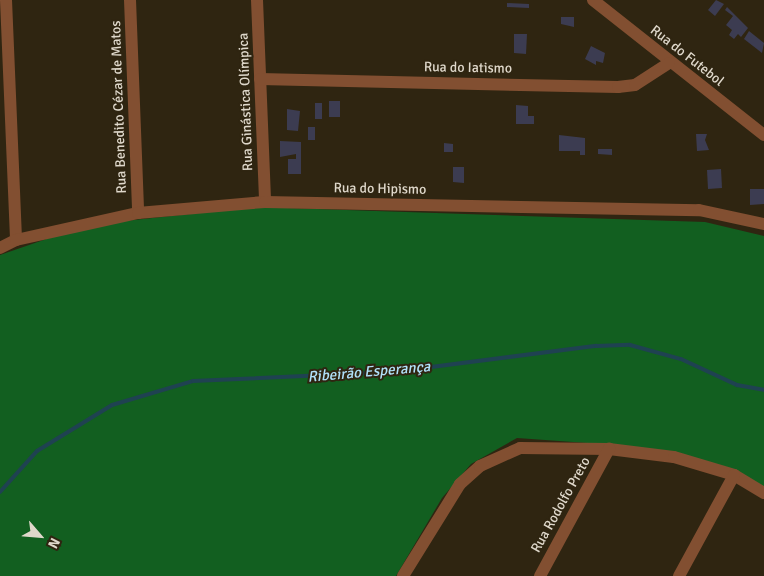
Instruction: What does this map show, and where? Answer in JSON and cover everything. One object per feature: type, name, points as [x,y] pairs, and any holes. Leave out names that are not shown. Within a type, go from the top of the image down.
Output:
[{"type":"street","points":[[6,0],[16,240]]},
{"type":"street","name":"Rua Benedito Cézar de Matos","points":[[130,0],[138,213]]},
{"type":"street","name":"Rua Ginástica Olímpica","points":[[257,0],[265,202]]},
{"type":"street","name":"Rua do Futebol","points":[[593,0],[670,63],[764,135]]},
{"type":"street","name":"Rua do Iatismo","points":[[260,79],[618,87],[635,85],[670,63]]},
{"type":"street","name":"Rua do Hipismo","points":[[0,248],[16,240],[138,213],[265,202],[699,210],[764,224]]},
{"type":"street","points":[[403,576],[443,507],[480,466],[520,448],[609,449],[674,457],[734,475],[764,493]]},
{"type":"street","name":"Rua Rodolfo Preto","points":[[540,576],[609,449]]},
{"type":"street","points":[[679,576],[734,475]]},
{"type":"green space","points":[[257,207],[705,222],[764,236],[764,494],[742,481],[615,445],[517,438],[471,464],[442,498],[396,576],[0,576],[0,255],[87,225]]},
{"type":"building","points":[[716,0],[724,4],[715,16],[708,10]]},
{"type":"building","points":[[507,3],[529,4],[529,8],[507,7]]},
{"type":"building","points":[[727,7],[748,28],[741,37],[738,34],[734,39],[729,35],[732,30],[726,25],[733,16],[725,10]]},
{"type":"building","points":[[561,17],[574,17],[574,27],[561,24]]},
{"type":"building","points":[[749,31],[764,43],[762,53],[744,39]]},
{"type":"building","points":[[514,34],[527,34],[526,54],[514,53]]},
{"type":"building","points":[[591,46],[605,53],[603,63],[596,61],[596,65],[585,59]]},
{"type":"building","points":[[329,101],[340,101],[340,117],[329,117]]},
{"type":"building","points":[[315,103],[322,103],[322,119],[315,119]]},
{"type":"building","points":[[516,105],[528,106],[528,116],[534,116],[534,124],[516,124]]},
{"type":"building","points":[[287,109],[300,111],[298,131],[287,130]]},
{"type":"building","points":[[308,127],[315,127],[315,140],[308,140]]},
{"type":"building","points":[[696,134],[707,134],[705,140],[709,150],[697,151]]},
{"type":"building","points":[[559,135],[585,138],[585,155],[580,155],[580,151],[559,151]]},
{"type":"building","points":[[280,141],[301,142],[301,174],[288,174],[288,159],[296,159],[296,154],[280,157]]},
{"type":"building","points":[[444,143],[453,144],[453,152],[444,152]]},
{"type":"building","points":[[598,149],[612,149],[612,155],[598,154]]},
{"type":"building","points":[[453,167],[464,167],[464,183],[453,182]]},
{"type":"building","points":[[721,169],[722,188],[708,189],[707,170]]},
{"type":"building","points":[[750,189],[764,189],[764,204],[750,205]]},
{"type":"waterway","name":"Ribeirão Esperança","points":[[0,492],[37,451],[112,405],[193,381],[392,372],[596,346],[630,345],[681,359],[737,385],[764,390]]}]
